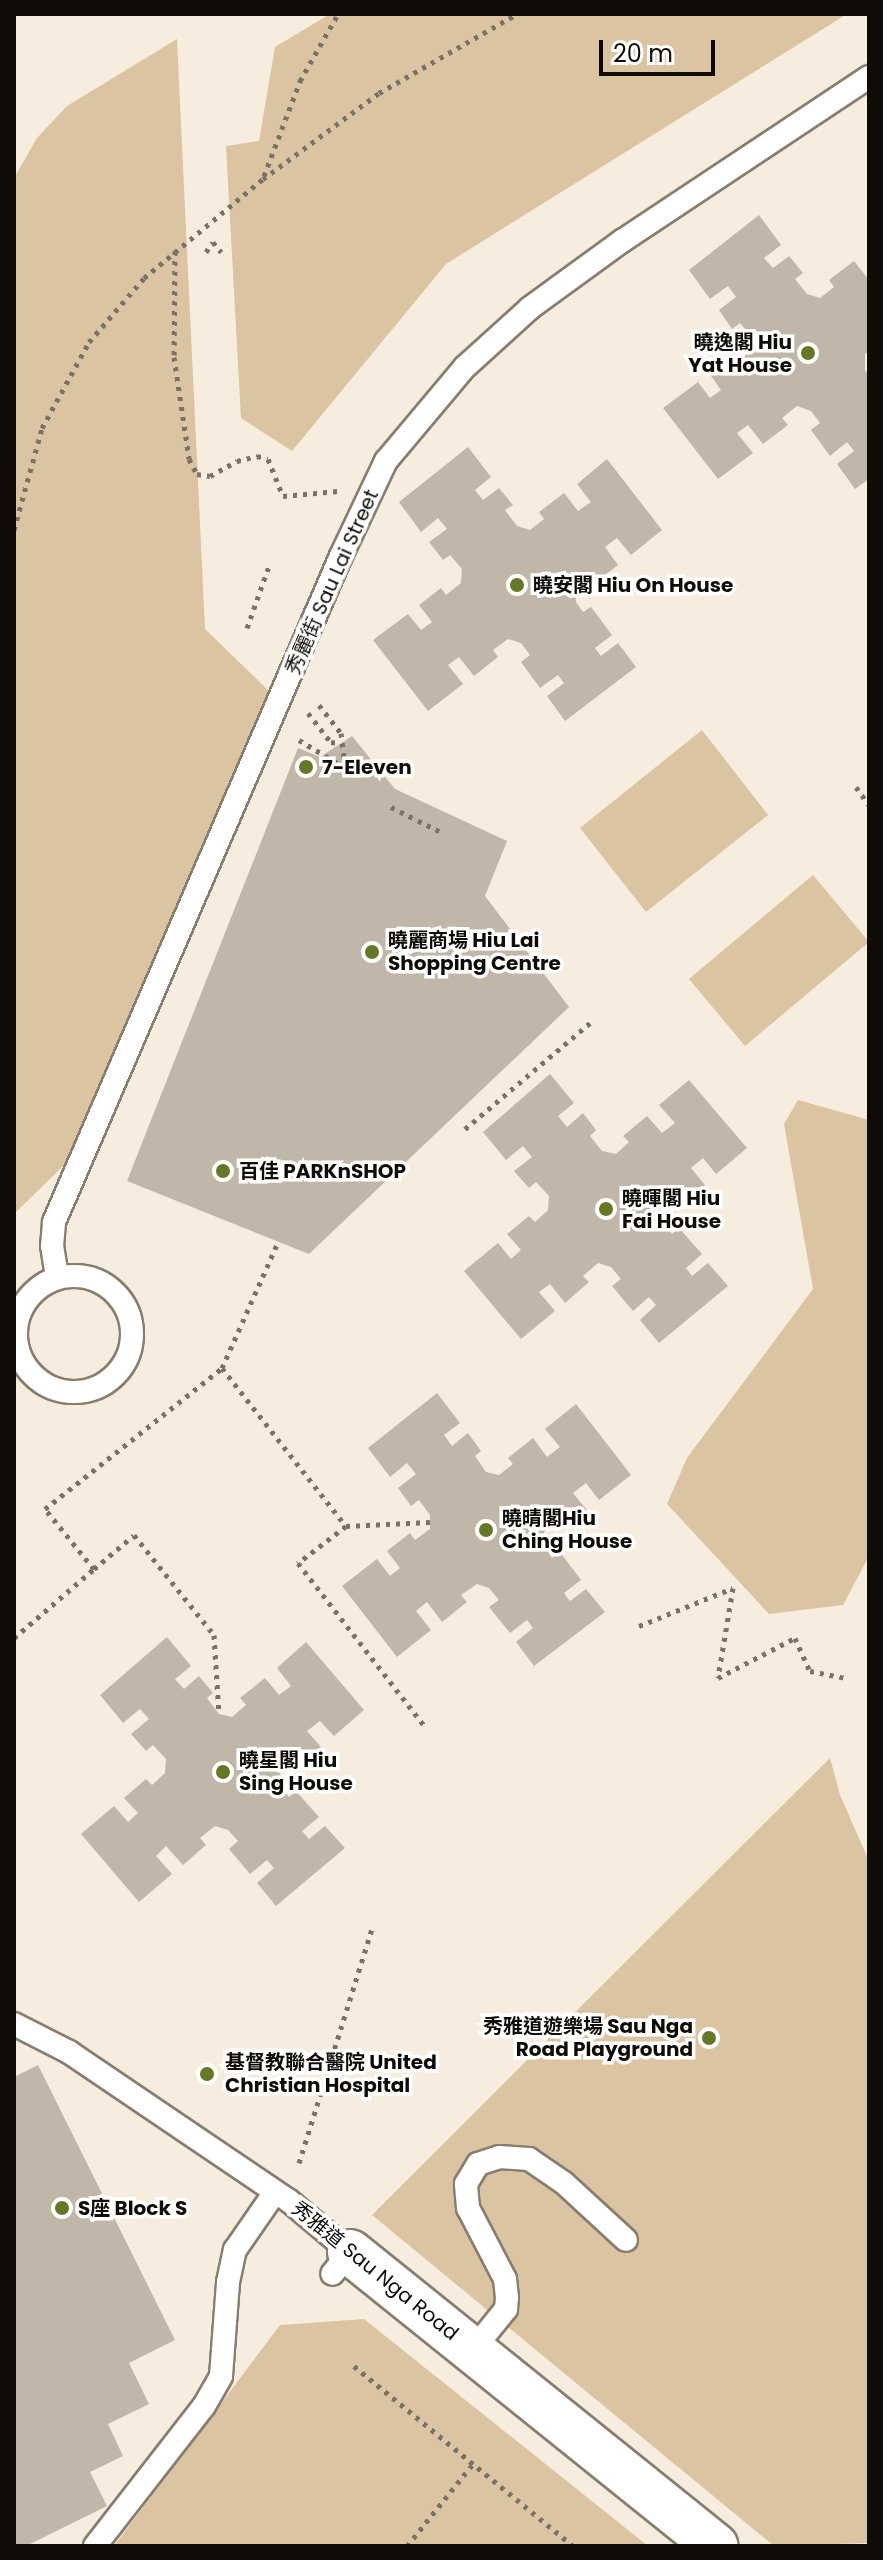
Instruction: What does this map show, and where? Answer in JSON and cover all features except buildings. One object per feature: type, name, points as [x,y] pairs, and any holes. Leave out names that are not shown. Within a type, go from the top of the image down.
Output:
[{"type":"street","name":"秀雅道 Sau Nga Road","points":[[341,2263],[472,2351],[716,2546]]},
{"type":"lane","name":"秀麗街 Sau Lai Street","points":[[57,1277],[52,1246],[54,1222],[341,556],[386,461],[465,367],[530,308],[622,241],[869,77]]},
{"type":"lane","points":[[57,1277],[94,1278],[111,1288],[125,1304],[132,1323],[132,1343],[125,1363],[112,1378],[95,1389],[75,1393],[55,1389],[19,1367],[15,1331],[19,1313],[28,1297],[57,1277]]},
{"type":"lane","name":"秀雅道 Sau Nga Road","points":[[16,2026],[69,2052],[275,2192],[341,2263]]},
{"type":"lane","points":[[472,2351],[506,2309],[507,2298],[505,2279],[468,2208],[466,2184],[478,2164],[499,2157],[529,2159],[564,2183],[626,2240]]},
{"type":"lane","points":[[95,2546],[204,2406],[221,2376],[228,2282],[235,2250],[275,2192]]},
{"type":"path","points":[[263,179],[300,81],[338,14]]},
{"type":"path","points":[[14,530],[42,428],[89,342],[144,278],[263,179],[379,93],[517,14]]},
{"type":"path","points":[[206,252],[213,242],[221,252]]},
{"type":"path","points":[[175,251],[174,357],[189,459],[197,474],[210,476],[237,461],[257,456],[268,459],[283,496],[374,487]]},
{"type":"path","points":[[247,628],[269,566]]},
{"type":"path","points":[[299,740],[345,768],[339,743],[341,733],[319,705]]},
{"type":"path","points":[[308,713],[331,742],[339,743]]},
{"type":"path","points":[[856,787],[869,805]]},
{"type":"path","points":[[391,807],[443,833]]},
{"type":"path","points":[[465,1129],[590,1023]]},
{"type":"path","points":[[94,1569],[45,1509],[222,1368],[278,1242]]},
{"type":"path","points":[[222,1368],[346,1526]]},
{"type":"path","points":[[425,1727],[298,1563],[346,1526],[430,1522]]},
{"type":"path","points":[[14,1638],[134,1535],[214,1635],[219,1714]]},
{"type":"path","points":[[639,1626],[733,1588],[718,1678],[795,1638],[810,1671],[845,1678]]},
{"type":"path","points":[[299,2163],[373,1925]]},
{"type":"path","points":[[354,2366],[573,2546]]},
{"type":"path","points":[[407,2546],[473,2464]]},
{"type":"shaded area","points":[[330,14],[847,14],[446,264],[292,451],[241,418],[226,146],[259,141],[275,47]]},
{"type":"shaded area","points":[[177,39],[205,629],[270,692],[98,1132],[14,1214],[14,178],[37,138],[67,106]]},
{"type":"shaded area","points":[[702,730],[768,815],[646,912],[580,828]]},
{"type":"shaded area","points":[[813,875],[869,942],[745,1046],[689,979]]},
{"type":"shaded area","points":[[798,1100],[869,1120],[869,1556],[843,1605],[769,1614],[667,1504],[687,1458],[813,1289],[784,1124]]},
{"type":"shaded area","name":"秀雅道遊樂場 Sau Nga Road Playground","points":[[830,1758],[840,1795],[869,1861],[869,2543],[774,2546],[372,2215]]},
{"type":"shaded area","points":[[364,2319],[648,2546],[114,2546],[280,2325]]},
{"type":"place","name":"曉逸閣 Hiu Yat House","points":[[808,353]]},
{"type":"place","name":"曉安閣 Hiu On House","points":[[517,585]]},
{"type":"place","name":"7-Eleven","points":[[306,767]]},
{"type":"place","name":"曉麗商場 Hiu Lai Shopping Centre","points":[[372,952]]},
{"type":"place","name":"百佳 PARKnSHOP","points":[[223,1171]]},
{"type":"place","name":"曉暉閣 Hiu Fai House","points":[[606,1209]]},
{"type":"place","name":"曉晴閣Hiu Ching House","points":[[486,1530]]},
{"type":"place","name":"曉星閣 Hiu Sing House","points":[[223,1772]]},
{"type":"place","name":"秀雅道遊樂場 Sau Nga Road Playground","points":[[709,2038]]},
{"type":"place","name":"基督教聯合醫院 United Christian Hospital","points":[[207,2074]]},
{"type":"place","name":"S座 Block S","points":[[62,2208]]}]
